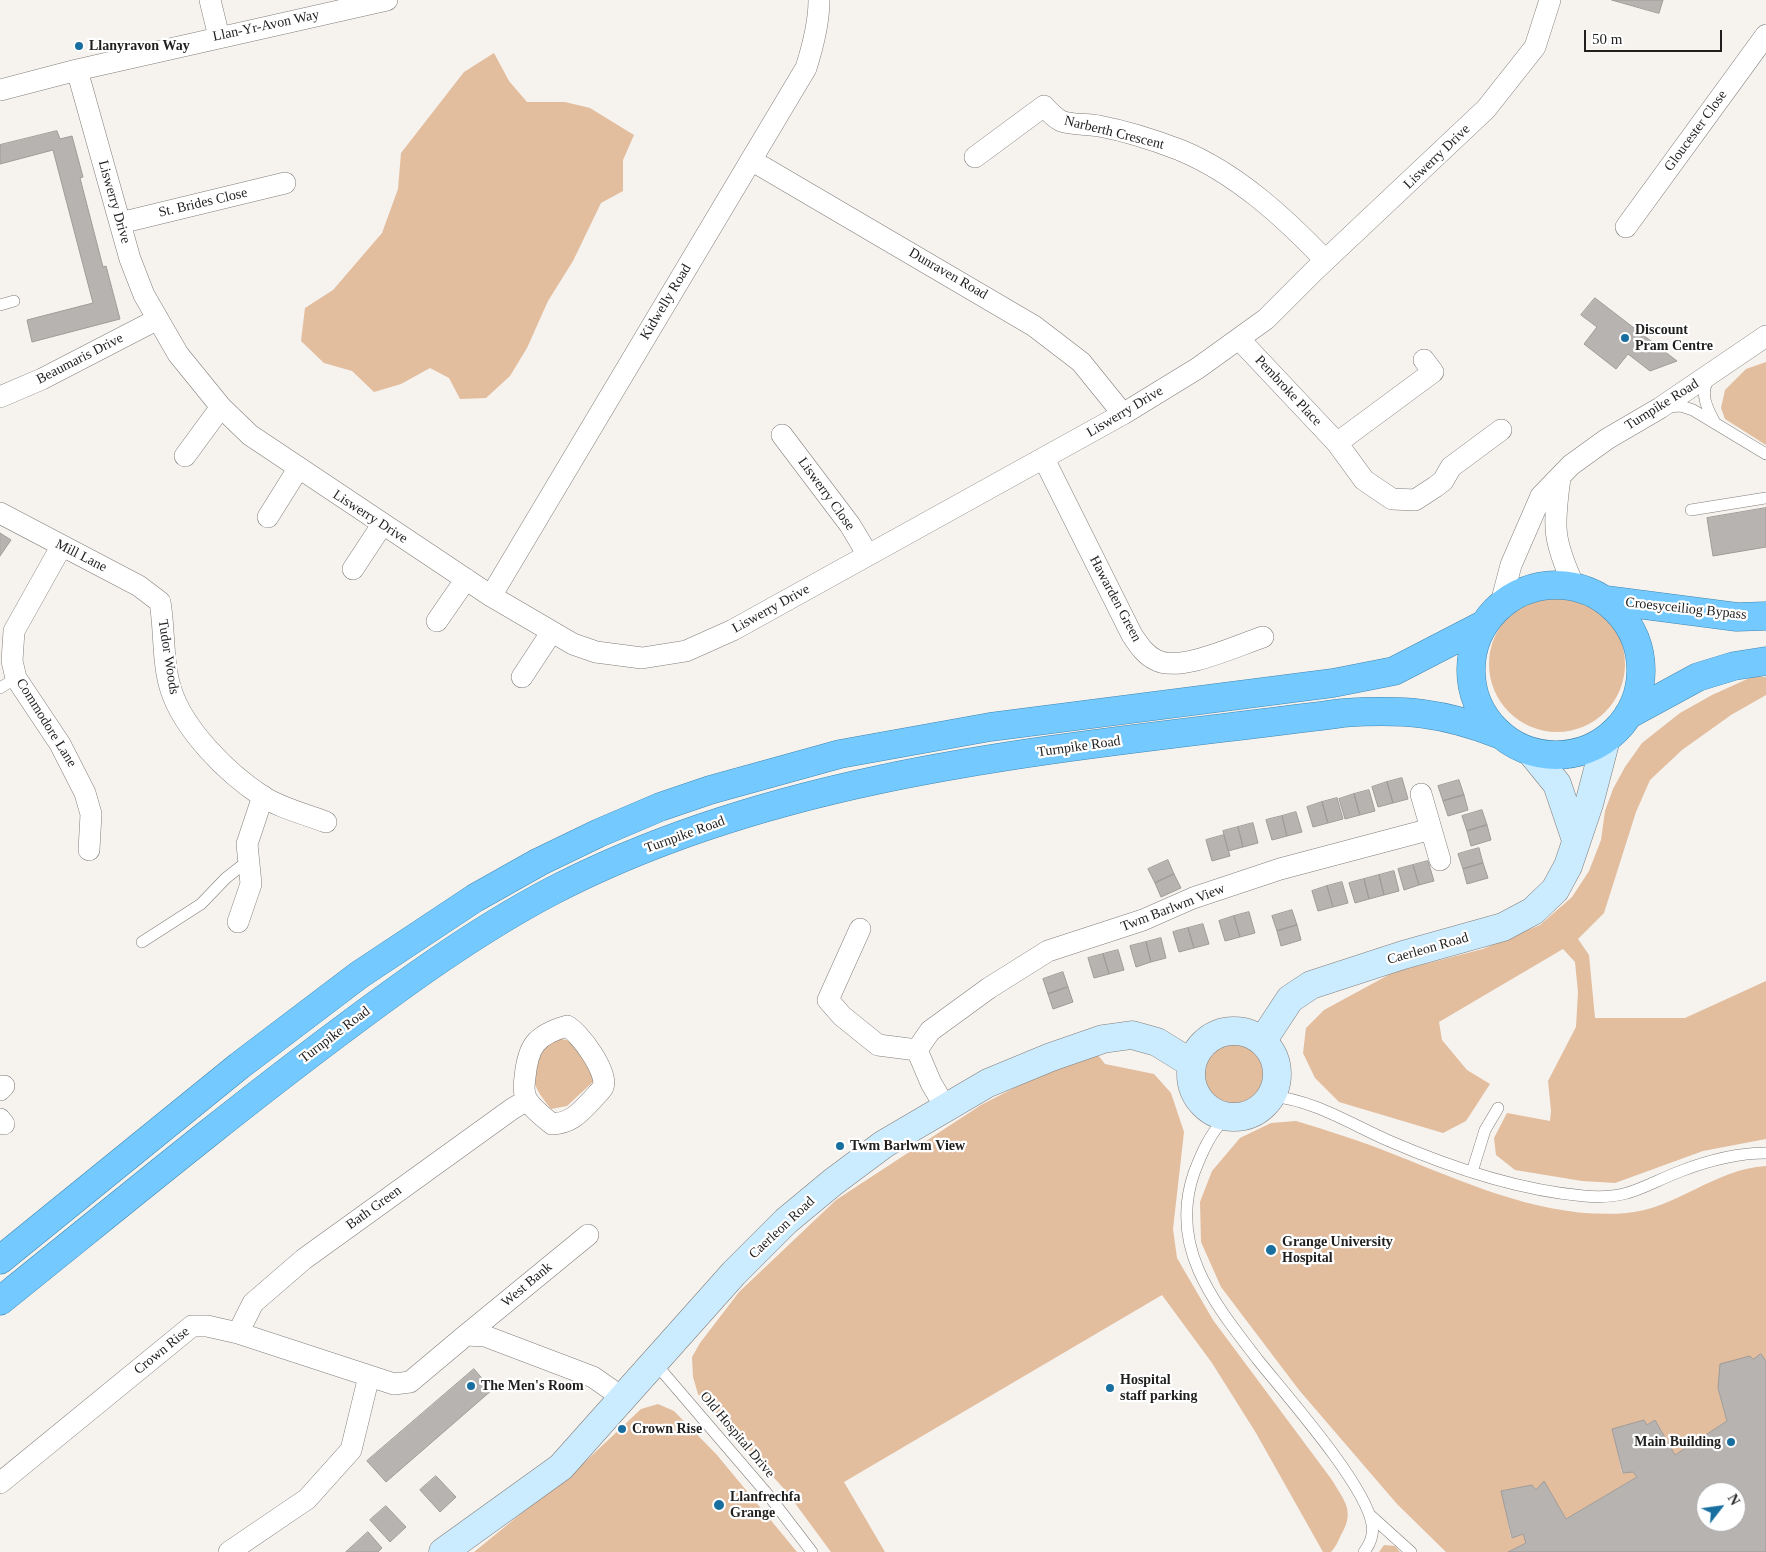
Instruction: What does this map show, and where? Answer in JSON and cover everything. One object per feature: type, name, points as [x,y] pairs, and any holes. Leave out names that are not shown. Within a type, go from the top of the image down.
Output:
[{"type":"highway","points":[[1628,715],[1638,692],[1641,666],[1636,641],[1624,618],[1606,600],[1574,586],[1555,584],[1536,586],[1517,593],[1501,603],[1482,625],[1472,653],[1471,683],[1481,712],[1501,735],[1531,752],[1557,756],[1583,751],[1606,739],[1628,715],[1698,677],[1734,666],[1766,660]]},
{"type":"highway","name":"Croesyceiliog Bypass","points":[[1606,600],[1737,617],[1766,616]]},
{"type":"highway","points":[[0,1260],[239,1066],[359,975],[475,898],[539,862],[599,833],[660,807],[710,790],[840,754],[990,727],[1333,683],[1394,671],[1482,625]]},
{"type":"highway","name":"Turnpike Road","points":[[0,1301],[259,1092],[380,1002],[496,923],[553,891],[665,841],[769,807],[845,787],[997,758],[1343,712],[1392,710],[1436,714],[1469,722],[1501,735]]},
{"type":"main road","name":"Caerleon Road","points":[[1263,1040],[1290,999],[1311,985],[1503,927],[1533,912],[1555,890],[1568,866],[1589,804],[1606,739]]},
{"type":"main road","points":[[1531,752],[1558,784],[1576,840]]},
{"type":"main road","points":[[1233,1031],[1246,1033],[1263,1040],[1275,1061],[1277,1076],[1267,1103],[1255,1113],[1240,1118],[1226,1118],[1211,1112],[1200,1102],[1192,1089],[1191,1063],[1197,1049],[1207,1039],[1219,1033],[1233,1031]]},
{"type":"main road","name":"Caerleon Road","points":[[443,1552],[561,1466],[734,1273],[786,1221],[833,1182],[884,1144],[988,1083],[1104,1038],[1132,1035],[1158,1042],[1191,1063]]},
{"type":"street","points":[[210,0],[219,37]]},
{"type":"street","name":"Llan-Yr-Avon Way","points":[[0,90],[77,70],[387,0]]},
{"type":"street","name":"Kidwelly Road","points":[[491,596],[806,68],[814,43],[819,15],[819,0]]},
{"type":"street","name":"Liswerry Drive","points":[[77,70],[130,259],[144,295],[178,354],[221,407],[250,435],[298,469],[491,596],[551,633],[596,652],[642,658],[686,651],[733,630],[1123,414],[1198,368],[1266,319],[1325,260],[1486,109],[1535,47],[1550,0]]},
{"type":"street","name":"Gloucester Close","points":[[1626,227],[1766,35]]},
{"type":"street","name":"Narberth Crescent","points":[[975,157],[1044,106],[1063,122],[1123,132],[1151,140],[1202,160],[1253,194],[1278,214],[1325,260]]},
{"type":"street","name":"Dunraven Road","points":[[751,160],[1034,326],[1081,362],[1123,414]]},
{"type":"street","name":"St. Brides Close","points":[[120,223],[286,183]]},
{"type":"street","name":"Beaumaris Drive","points":[[0,397],[42,379],[158,319]]},
{"type":"street","name":"Turnpike Road","points":[[1501,603],[1511,565],[1534,509],[1541,496],[1571,465],[1607,439],[1660,408],[1766,336]]},
{"type":"street","name":"Pembroke Place","points":[[1238,339],[1337,443],[1364,480],[1392,499],[1415,500],[1444,482],[1451,466],[1501,430]]},
{"type":"street","points":[[1337,443],[1434,372],[1424,360]]},
{"type":"street","points":[[186,456],[221,407]]},
{"type":"street","name":"Liswerry Close","points":[[782,434],[850,525],[868,555]]},
{"type":"street","name":"Hawarden Green","points":[[1044,459],[1132,635],[1144,652],[1157,661],[1172,665],[1189,662],[1263,636]]},
{"type":"street","points":[[268,517],[298,469]]},
{"type":"street","points":[[1560,478],[1554,520],[1559,552],[1574,586]]},
{"type":"street","name":"Mill Lane","points":[[0,513],[139,586],[160,602]]},
{"type":"street","points":[[353,568],[382,524]]},
{"type":"street","name":"Commodore Lane","points":[[61,546],[14,631],[8,683],[60,744],[85,793],[91,814],[89,850]]},
{"type":"street","points":[[437,621],[466,579]]},
{"type":"street","name":"Tudor Woods","points":[[160,602],[170,688],[178,709],[190,728],[218,759],[262,796],[326,822]]},
{"type":"street","points":[[522,677],[551,633]]},
{"type":"street","points":[[1421,794],[1440,860]]},
{"type":"street","points":[[238,922],[251,884],[247,844],[262,796]]},
{"type":"street","name":"Twm Barlwm View","points":[[917,1050],[930,1031],[989,988],[1048,952],[1143,920],[1193,898],[1280,870],[1432,829]]},
{"type":"street","points":[[860,929],[828,1000],[842,1016],[878,1045],[917,1050],[931,1082],[945,1107]]},
{"type":"street","points":[[566,1026],[573,1029],[598,1064],[604,1076],[603,1087],[577,1117],[565,1124],[552,1124],[527,1100],[523,1091],[526,1059],[531,1047],[550,1032],[566,1026]]},
{"type":"street","name":"Bath Green","points":[[238,1333],[252,1303],[304,1259],[527,1100]]},
{"type":"street","name":"West Bank","points":[[466,1335],[588,1234]]},
{"type":"street","name":"Crown Rise","points":[[0,1483],[192,1326],[206,1326],[238,1333],[394,1384],[410,1382],[466,1335]]},
{"type":"street","points":[[466,1335],[485,1336],[593,1377],[623,1398]]},
{"type":"street","points":[[229,1552],[307,1499],[351,1450],[369,1376]]},
{"type":"lane","points":[[0,305],[14,301]]},
{"type":"lane","points":[[1716,424],[1706,407],[1704,393],[1707,380],[1720,367]]},
{"type":"lane","points":[[1660,408],[1681,406],[1693,410],[1766,454]]},
{"type":"lane","points":[[1691,510],[1766,498]]},
{"type":"lane","points":[[142,942],[201,904],[226,878],[249,860]]},
{"type":"lane","points":[[1271,1096],[1292,1098],[1388,1140],[1472,1172],[1514,1185],[1584,1196],[1617,1197],[1646,1188],[1681,1172],[1715,1161],[1752,1153],[1766,1153]]},
{"type":"lane","points":[[1472,1172],[1485,1130],[1498,1108]]},
{"type":"lane","points":[[1226,1118],[1213,1132],[1201,1153],[1186,1203],[1188,1235],[1194,1258],[1221,1312],[1336,1460],[1362,1498],[1372,1525],[1370,1544],[1364,1552]]},
{"type":"lane","name":"Old Hospital Drive","points":[[655,1363],[768,1496],[812,1552]]},
{"type":"lane","points":[[1369,1514],[1411,1552]]},
{"type":"shaded area","points":[[494,53],[509,81],[527,102],[565,102],[590,108],[634,135],[623,160],[623,191],[601,203],[573,261],[548,301],[527,348],[510,376],[486,398],[460,399],[449,378],[430,368],[401,384],[374,392],[352,371],[324,363],[301,341],[305,308],[333,290],[382,233],[398,189],[401,153],[464,72]]},
{"type":"shaded area","points":[[1766,362],[1766,445],[1725,419],[1721,408],[1725,390],[1746,369]]},
{"type":"shaded area","points":[[1557,596],[1583,601],[1595,607],[1605,616],[1614,626],[1620,638],[1625,664],[1620,690],[1614,702],[1605,712],[1595,721],[1583,727],[1557,732],[1531,727],[1519,721],[1509,712],[1500,702],[1494,690],[1489,664],[1494,638],[1500,626],[1509,616],[1519,607],[1531,601]]},
{"type":"shaded area","points":[[1754,676],[1766,677],[1766,695],[1731,715],[1682,750],[1650,780],[1636,812],[1604,913],[1578,939],[1589,955],[1595,1018],[1685,1018],[1766,981],[1766,1139],[1703,1151],[1615,1183],[1582,1181],[1515,1170],[1496,1155],[1494,1138],[1507,1113],[1550,1121],[1548,1081],[1576,1027],[1578,992],[1575,962],[1563,949],[1439,1022],[1442,1040],[1467,1070],[1490,1084],[1466,1121],[1443,1133],[1339,1102],[1315,1078],[1303,1053],[1306,1028],[1324,1010],[1394,972],[1483,949],[1540,925],[1572,897],[1589,871],[1601,840],[1605,811],[1613,789],[1625,767],[1642,743],[1680,713],[1712,695]]},
{"type":"shaded area","points":[[558,1038],[574,1042],[595,1080],[567,1106],[551,1109],[536,1087],[534,1075],[539,1049]]},
{"type":"shaded area","points":[[1234,1042],[1252,1048],[1260,1056],[1266,1074],[1260,1092],[1252,1100],[1234,1106],[1216,1100],[1208,1092],[1202,1074],[1208,1056],[1216,1048]]},
{"type":"shaded area","points":[[1094,1050],[1105,1064],[1154,1074],[1171,1093],[1184,1132],[1173,1229],[1177,1258],[1213,1320],[1341,1494],[1348,1513],[1345,1527],[1337,1544],[1331,1552],[1323,1552],[1256,1433],[1212,1363],[1162,1295],[844,1482],[885,1552],[831,1552],[786,1491],[698,1394],[693,1377],[692,1357],[700,1343],[739,1292],[836,1200],[981,1105],[1072,1058]]},
{"type":"shaded area","points":[[1296,1121],[1333,1132],[1507,1197],[1566,1211],[1596,1214],[1627,1213],[1645,1210],[1730,1174],[1766,1166],[1766,1361],[1761,1354],[1718,1388],[1727,1421],[1675,1455],[1655,1420],[1647,1425],[1644,1420],[1613,1429],[1622,1473],[1633,1472],[1637,1477],[1566,1519],[1544,1482],[1536,1490],[1532,1485],[1502,1491],[1511,1538],[1523,1534],[1526,1543],[1508,1552],[1446,1552],[1397,1504],[1299,1390],[1221,1287],[1201,1242],[1200,1202],[1212,1171],[1240,1138],[1271,1123]]},
{"type":"shaded area","points":[[658,1404],[674,1411],[717,1455],[797,1552],[474,1552],[588,1459],[641,1409]]},
{"type":"shaded area","points":[[1384,1545],[1395,1546],[1400,1552],[1379,1552]]},
{"type":"building","points":[[1612,0],[1663,0],[1659,13]]},
{"type":"building","points":[[57,131],[60,139],[72,136],[83,177],[80,178],[103,267],[106,266],[120,319],[32,342],[27,320],[93,303],[53,150],[0,164],[0,145]]},
{"type":"building","points":[[1595,298],[1677,361],[1650,371],[1628,354],[1616,369],[1584,344],[1597,327],[1581,315]]},
{"type":"building","points":[[1766,508],[1766,547],[1713,556],[1707,518]]},
{"type":"building","points":[[0,533],[11,540],[0,556]]},
{"type":"building","points":[[1402,778],[1408,799],[1393,803],[1387,782]]},
{"type":"building","points":[[1459,780],[1464,795],[1443,801],[1438,786]]},
{"type":"building","points":[[1387,782],[1393,803],[1378,807],[1372,787]]},
{"type":"building","points":[[1369,790],[1375,811],[1360,815],[1354,794]]},
{"type":"building","points":[[1354,794],[1360,815],[1345,819],[1339,799]]},
{"type":"building","points":[[1464,795],[1468,810],[1448,816],[1443,801]]},
{"type":"building","points":[[1337,798],[1343,819],[1328,823],[1322,802]]},
{"type":"building","points":[[1322,802],[1328,823],[1313,827],[1307,807]]},
{"type":"building","points":[[1482,810],[1487,825],[1467,831],[1462,816]]},
{"type":"building","points":[[1296,812],[1302,832],[1287,836],[1282,816]]},
{"type":"building","points":[[1282,816],[1287,836],[1272,840],[1266,820]]},
{"type":"building","points":[[1253,823],[1258,843],[1243,847],[1238,827]]},
{"type":"building","points":[[1487,825],[1491,840],[1471,846],[1467,831]]},
{"type":"building","points":[[1238,827],[1243,847],[1228,851],[1223,831]]},
{"type":"building","points":[[1224,835],[1230,856],[1212,861],[1206,840]]},
{"type":"building","points":[[1479,848],[1483,863],[1463,869],[1458,854]]},
{"type":"building","points":[[1168,860],[1174,874],[1155,883],[1148,869]]},
{"type":"building","points":[[1428,861],[1434,881],[1419,885],[1413,865]]},
{"type":"building","points":[[1483,863],[1488,878],[1467,884],[1463,869]]},
{"type":"building","points":[[1413,865],[1419,885],[1404,890],[1398,869]]},
{"type":"building","points":[[1394,871],[1399,891],[1384,895],[1379,875]]},
{"type":"building","points":[[1174,874],[1181,888],[1161,897],[1155,883]]},
{"type":"building","points":[[1379,875],[1384,895],[1369,899],[1364,879]]},
{"type":"building","points":[[1364,879],[1369,899],[1355,903],[1349,883]]},
{"type":"building","points":[[1342,882],[1348,903],[1333,907],[1327,886]]},
{"type":"building","points":[[1327,886],[1333,907],[1318,911],[1312,891]]},
{"type":"building","points":[[1292,910],[1297,925],[1277,931],[1272,916]]},
{"type":"building","points":[[1249,912],[1255,933],[1240,937],[1234,916]]},
{"type":"building","points":[[1234,916],[1240,937],[1225,941],[1219,921]]},
{"type":"building","points":[[1203,924],[1209,944],[1194,948],[1188,928]]},
{"type":"building","points":[[1297,925],[1301,940],[1281,946],[1277,931]]},
{"type":"building","points":[[1188,928],[1194,948],[1179,952],[1173,932]]},
{"type":"building","points":[[1161,938],[1166,958],[1151,962],[1146,942]]},
{"type":"building","points":[[1146,942],[1151,962],[1136,967],[1130,946]]},
{"type":"building","points":[[1118,950],[1124,970],[1109,974],[1103,954]]},
{"type":"building","points":[[1103,954],[1109,974],[1094,978],[1088,958]]},
{"type":"building","points":[[1063,972],[1068,987],[1048,994],[1043,979]]},
{"type":"building","points":[[1068,987],[1073,1002],[1053,1009],[1048,994]]},
{"type":"building","name":"Main Building","points":[[1761,1354],[1766,1361],[1766,1552],[1508,1552],[1526,1543],[1523,1534],[1512,1538],[1501,1491],[1532,1485],[1536,1490],[1544,1481],[1566,1519],[1637,1477],[1633,1472],[1623,1473],[1612,1429],[1644,1420],[1647,1425],[1655,1420],[1675,1455],[1727,1421],[1718,1388],[1720,1364],[1750,1356],[1753,1359]]},
{"type":"building","points":[[474,1369],[492,1390],[386,1482],[367,1461]]},
{"type":"building","points":[[436,1476],[456,1497],[440,1512],[420,1490]]},
{"type":"building","points":[[386,1506],[406,1527],[390,1542],[370,1520]]},
{"type":"building","points":[[368,1532],[382,1548],[378,1552],[346,1552]]},
{"type":"place","name":"Llanyravon Way","points":[[79,46]]},
{"type":"place","name":"Discount Pram Centre","points":[[1625,338]]},
{"type":"place","name":"Twm Barlwm View","points":[[840,1146]]},
{"type":"place","name":"Grange University Hospital","points":[[1271,1250]]},
{"type":"place","name":"The Men's Room","points":[[471,1386]]},
{"type":"place","name":"Hospital staff parking","points":[[1110,1388]]},
{"type":"place","name":"Crown Rise","points":[[622,1429]]},
{"type":"place","name":"Main Building","points":[[1731,1442]]},
{"type":"place","name":"Llanfrechfa Grange","points":[[719,1505]]}]
